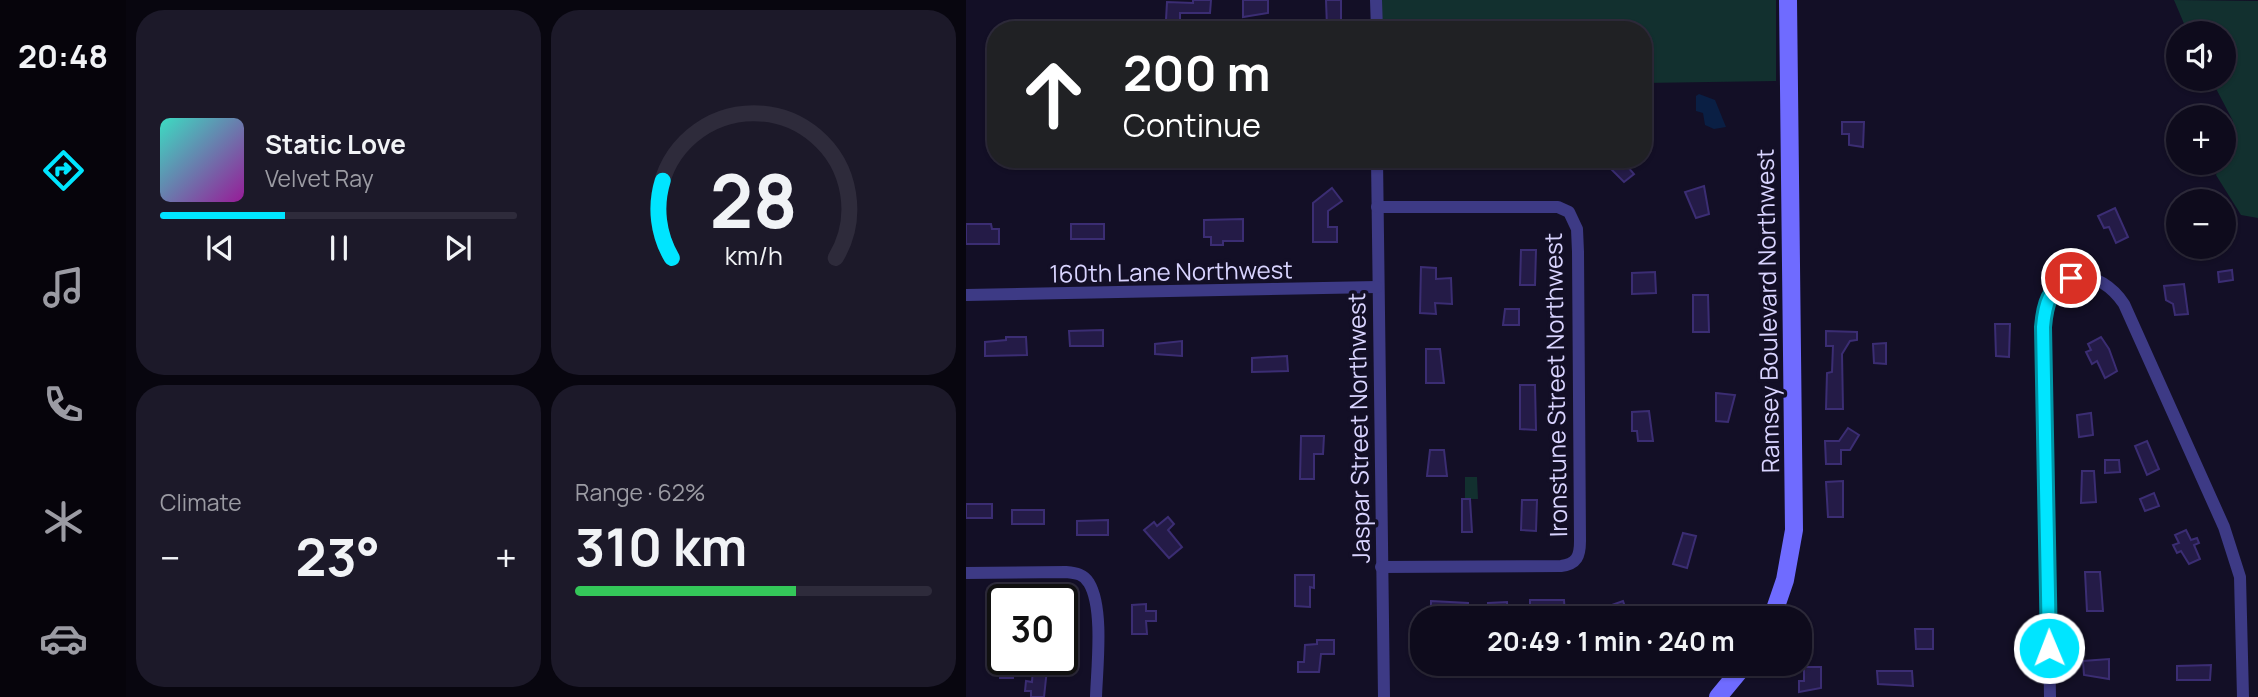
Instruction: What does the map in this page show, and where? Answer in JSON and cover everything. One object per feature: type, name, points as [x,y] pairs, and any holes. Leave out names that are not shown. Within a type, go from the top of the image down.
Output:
[{"type":"street","points":[[1376,0],[1377,21]]},
{"type":"street","name":"Ramsey Boulevard Northwest","points":[[1776,606],[1785,580],[1794,530],[1788,0]]},
{"type":"street","name":"Jaspar Street Northwest","points":[[1377,168],[1384,697]]},
{"type":"street","name":"Ironstune Street Northwest","points":[[1377,207],[1558,207],[1569,212],[1577,229],[1578,252],[1580,552],[1572,564],[1561,566],[1381,567]]},
{"type":"street","points":[[2050,697],[2043,332],[2049,296],[2057,284],[2071,278],[2103,281],[2124,304],[2224,527],[2240,577],[2243,697]]},
{"type":"street","name":"160th Lane Northwest","points":[[966,295],[1377,287]]},
{"type":"street","points":[[966,573],[1066,572],[1080,574],[1086,579],[1097,610],[1096,697]]},
{"type":"street","points":[[1718,697],[1735,676]]},
{"type":"green space","points":[[1382,0],[1776,0],[1776,81],[1652,83],[1652,21],[1382,21]]},
{"type":"green space","points":[[2174,0],[2258,1],[2258,218],[2241,215],[2236,207],[2236,189],[2225,189],[2216,175],[2236,175],[2236,105],[2225,105],[2217,91],[2236,91],[2236,21],[2183,21]]},
{"type":"green space","points":[[1465,477],[1477,477],[1478,499],[1465,499]]},
{"type":"water","points":[[1699,94],[1715,100],[1726,127],[1714,129],[1705,125],[1703,113],[1696,111],[1696,96]]},
{"type":"building","points":[[1193,0],[1211,0],[1210,13],[1180,13],[1180,20],[1166,20],[1167,2],[1193,3]]},
{"type":"building","points":[[1243,0],[1268,0],[1268,13],[1243,17]]},
{"type":"building","points":[[1326,0],[1341,0],[1341,21],[1327,21]]},
{"type":"building","points":[[1842,122],[1864,122],[1863,147],[1849,145],[1849,134],[1842,134]]},
{"type":"building","points":[[1610,168],[1629,168],[1634,174],[1624,182]]},
{"type":"building","points":[[1704,186],[1709,214],[1696,218],[1685,192]]},
{"type":"building","points":[[1332,188],[1342,201],[1328,211],[1328,227],[1337,227],[1337,242],[1313,242],[1313,203]]},
{"type":"building","points":[[2115,208],[2128,237],[2116,243],[2109,227],[2104,228],[2098,216]]},
{"type":"building","points":[[1243,219],[1243,241],[1223,241],[1223,245],[1211,245],[1211,237],[1204,237],[1204,220]]},
{"type":"building","points":[[966,224],[991,224],[992,229],[999,229],[999,244],[966,244]]},
{"type":"building","points":[[1071,224],[1104,224],[1104,239],[1071,239]]},
{"type":"building","points":[[1521,250],[1536,250],[1535,285],[1520,285]]},
{"type":"building","points":[[1421,267],[1436,268],[1436,279],[1451,278],[1452,304],[1435,303],[1436,314],[1420,313]]},
{"type":"building","points":[[2232,270],[2233,280],[2219,282],[2218,272]]},
{"type":"building","points":[[1655,272],[1656,293],[1632,294],[1632,273]]},
{"type":"building","points":[[2184,284],[2188,314],[2175,315],[2173,304],[2166,300],[2164,286]]},
{"type":"building","points":[[1693,295],[1708,295],[1709,332],[1693,332]]},
{"type":"building","points":[[1505,309],[1519,309],[1519,325],[1503,325]]},
{"type":"building","points":[[1995,324],[2010,324],[2009,357],[1996,356]]},
{"type":"building","points":[[1103,330],[1103,346],[1070,346],[1069,331]]},
{"type":"building","points":[[1826,331],[1857,332],[1857,340],[1850,341],[1842,354],[1843,409],[1826,409],[1827,373],[1832,372],[1833,346],[1826,346]]},
{"type":"building","points":[[1006,337],[1026,337],[1027,355],[985,356],[985,342],[1006,340]]},
{"type":"building","points":[[2101,337],[2109,349],[2117,371],[2105,378],[2097,361],[2092,364],[2086,352],[2091,350],[2088,344]]},
{"type":"building","points":[[1182,341],[1182,356],[1155,354],[1155,344]]},
{"type":"building","points":[[1886,343],[1886,364],[1874,363],[1873,344]]},
{"type":"building","points":[[1426,349],[1440,349],[1444,383],[1426,383]]},
{"type":"building","points":[[1287,356],[1288,371],[1252,372],[1252,358]]},
{"type":"building","points":[[1520,385],[1535,385],[1536,430],[1520,429]]},
{"type":"building","points":[[1716,393],[1735,395],[1728,422],[1716,421]]},
{"type":"building","points":[[1649,411],[1653,441],[1638,441],[1637,431],[1632,431],[1632,412]]},
{"type":"building","points":[[2091,413],[2093,435],[2079,437],[2077,415]]},
{"type":"building","points":[[1848,428],[1859,435],[1850,450],[1841,450],[1841,464],[1826,464],[1825,441],[1839,441]]},
{"type":"building","points":[[1301,436],[1324,436],[1323,454],[1314,454],[1314,479],[1300,479]]},
{"type":"building","points":[[2147,441],[2159,469],[2147,475],[2135,446]]},
{"type":"building","points":[[1430,450],[1444,450],[1447,476],[1427,476]]},
{"type":"building","points":[[2105,460],[2119,460],[2120,472],[2105,473]]},
{"type":"building","points":[[2082,471],[2094,471],[2096,502],[2081,503]]},
{"type":"building","points":[[1843,481],[1843,517],[1828,517],[1826,482]]},
{"type":"building","points":[[2154,493],[2159,506],[2145,511],[2140,499]]},
{"type":"building","points":[[1462,499],[1470,499],[1472,532],[1462,532]]},
{"type":"building","points":[[1522,500],[1537,500],[1536,531],[1521,530]]},
{"type":"building","points":[[966,504],[992,504],[992,518],[966,518]]},
{"type":"building","points":[[1012,510],[1044,510],[1044,524],[1012,524]]},
{"type":"building","points":[[1168,517],[1174,524],[1168,530],[1182,547],[1169,558],[1144,530],[1154,522],[1157,526]]},
{"type":"building","points":[[1108,520],[1108,535],[1077,535],[1077,521]]},
{"type":"building","points":[[2186,530],[2191,540],[2197,538],[2199,543],[2194,545],[2200,559],[2189,564],[2181,551],[2177,553],[2173,545],[2179,543],[2175,535]]},
{"type":"building","points":[[1683,533],[1696,536],[1687,568],[1673,564]]},
{"type":"building","points":[[2085,572],[2100,572],[2103,611],[2087,611]]},
{"type":"building","points":[[1295,575],[1314,575],[1314,588],[1310,587],[1310,607],[1295,606]]},
{"type":"building","points":[[1530,600],[1564,600],[1564,606],[1530,606]]},
{"type":"building","points":[[1431,601],[1468,603],[1468,606],[1431,606]]},
{"type":"building","points":[[1623,601],[1625,606],[1609,606]]},
{"type":"building","points":[[1507,602],[1507,606],[1488,606],[1488,603]]},
{"type":"building","points":[[1146,604],[1146,611],[1156,611],[1156,621],[1146,621],[1147,634],[1132,634],[1132,605]]},
{"type":"building","points":[[1915,629],[1933,629],[1933,649],[1916,649]]},
{"type":"building","points":[[1317,640],[1334,640],[1334,654],[1321,654],[1319,672],[1298,672],[1298,662],[1304,662],[1305,645],[1317,644]]},
{"type":"building","points":[[2109,659],[2109,679],[2084,675],[2083,661]]},
{"type":"building","points":[[2211,665],[2210,680],[2177,680],[2177,666]]},
{"type":"building","points":[[1812,667],[1821,667],[1821,688],[1799,692],[1799,681],[1804,681],[1804,676],[1812,676]]},
{"type":"building","points":[[1877,671],[1912,671],[1913,686],[1878,684]]},
{"type":"building","points":[[1000,675],[1013,675],[1013,678],[1000,678]]},
{"type":"building","points":[[1032,675],[1046,675],[1044,697],[1031,697],[1031,691],[1025,691],[1026,681],[1032,682]]},
{"type":"route","points":[[2049,648],[2043,327],[2049,296],[2057,284],[2071,278]]}]
